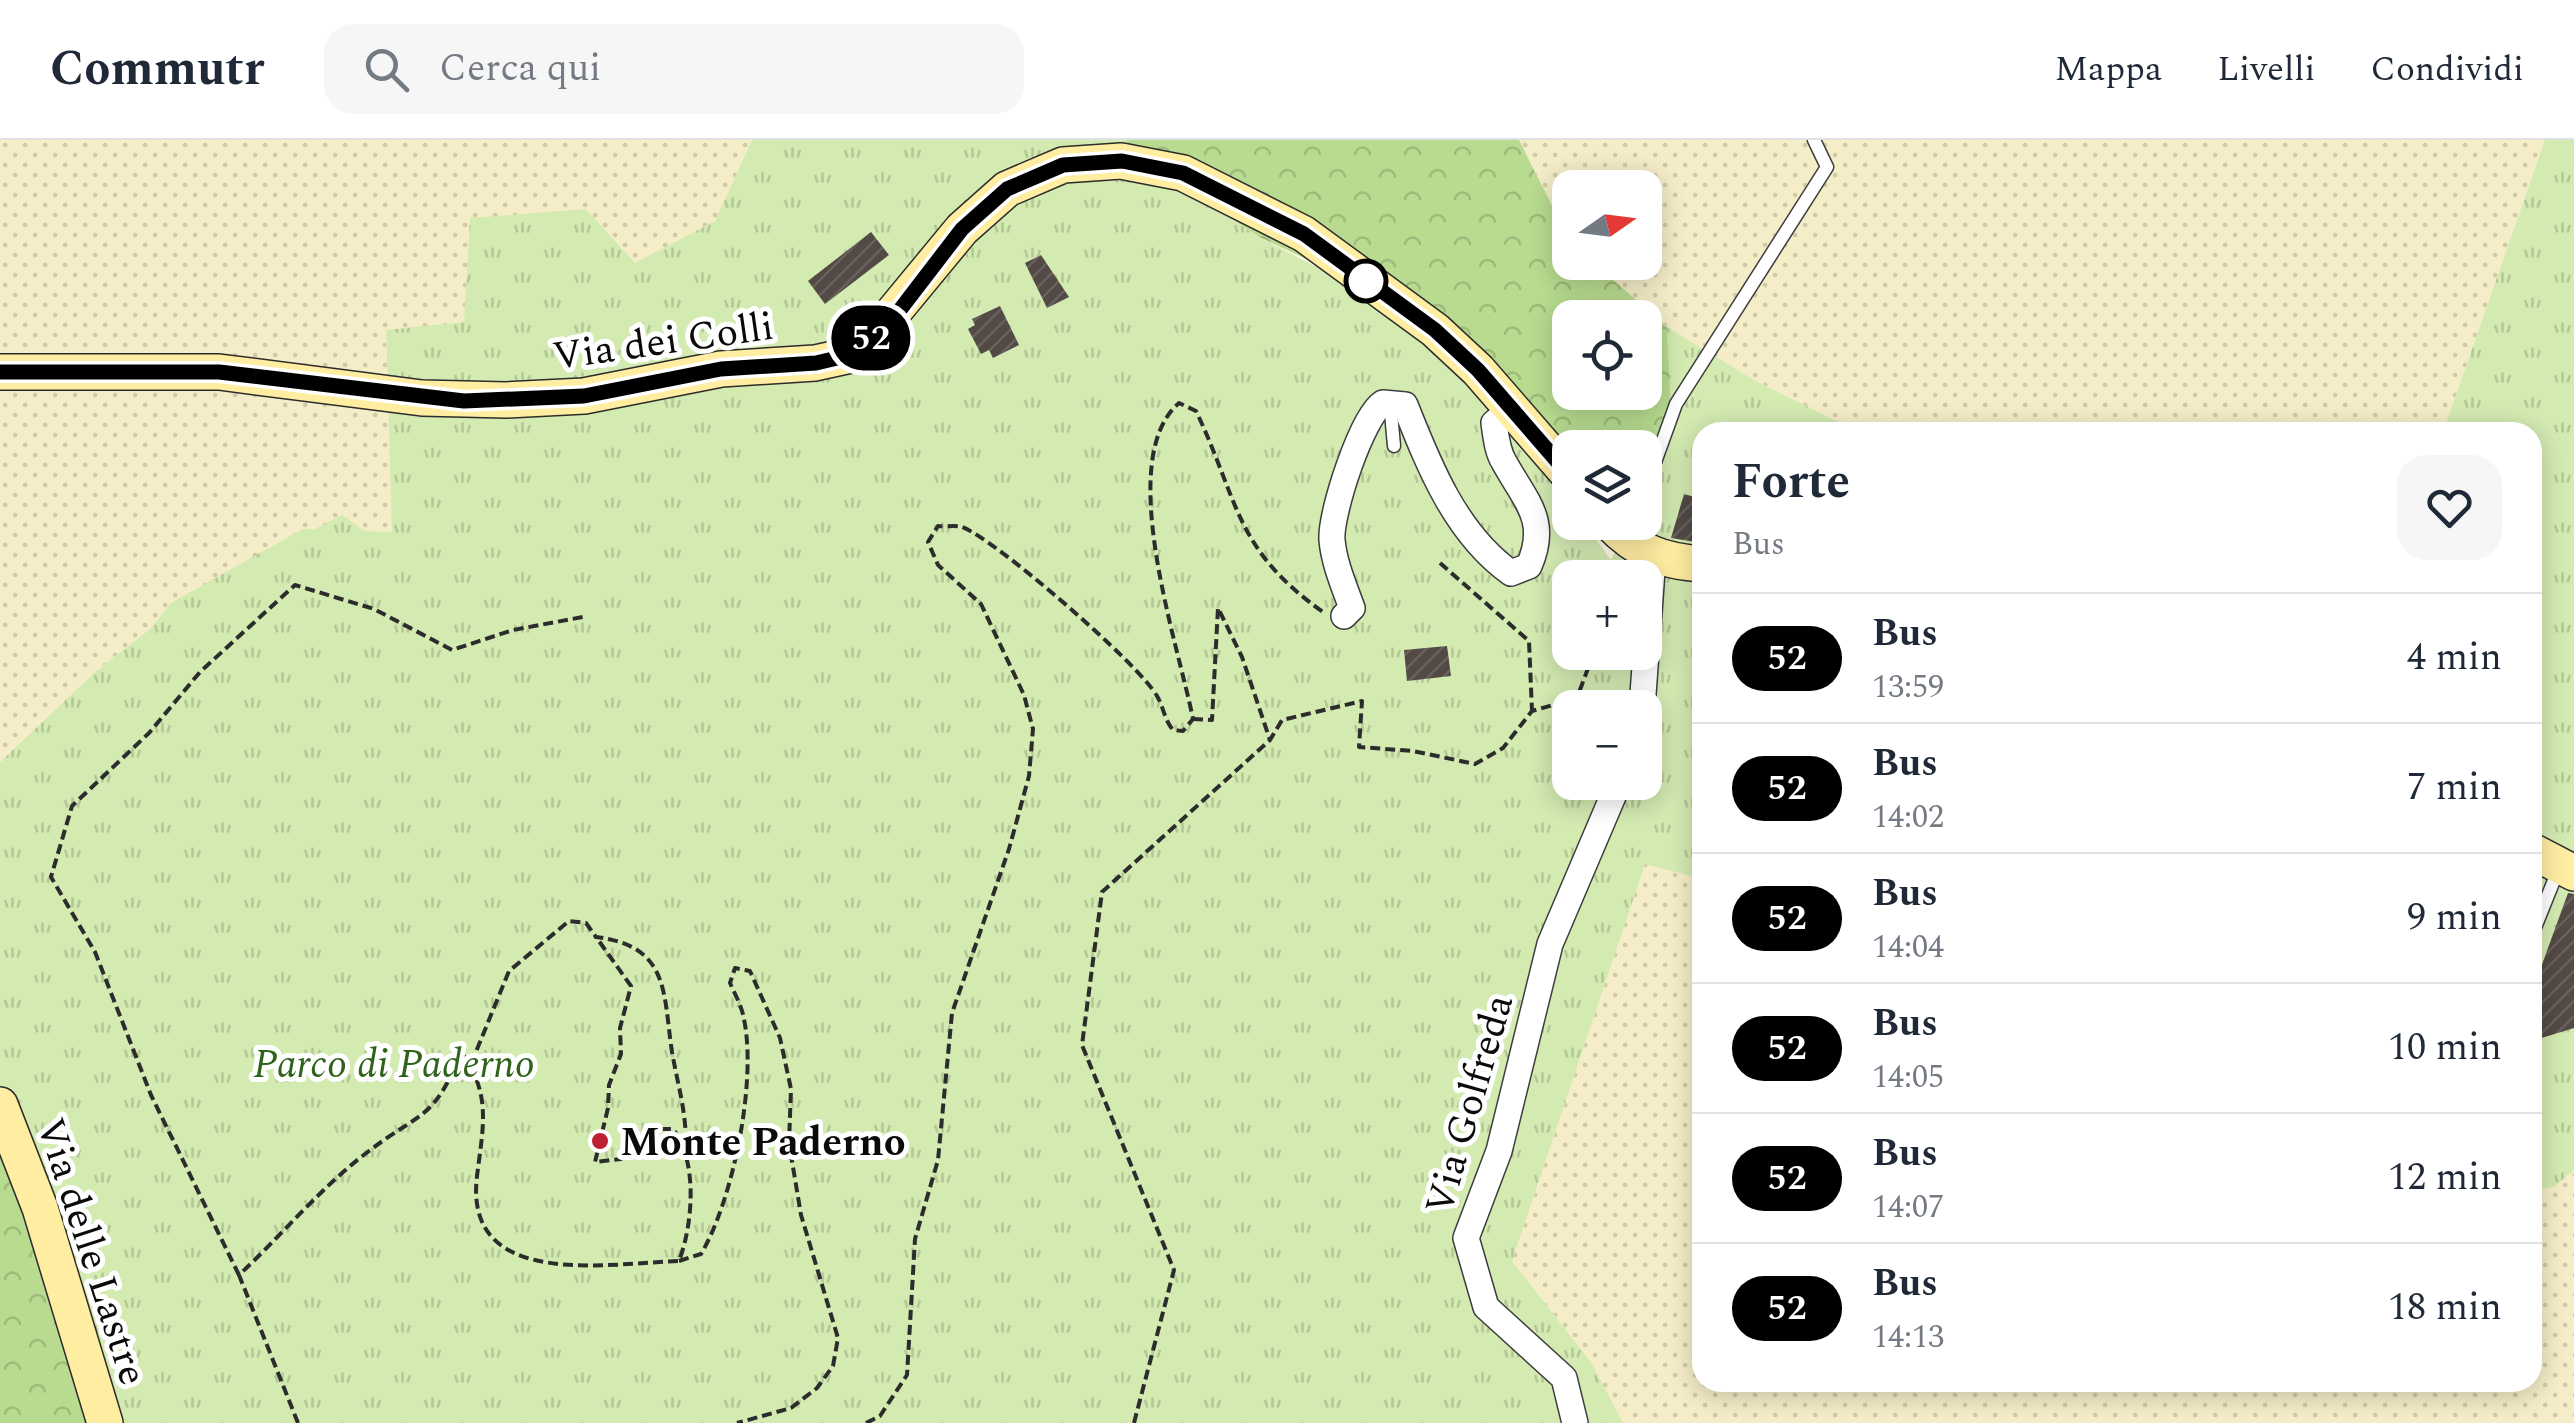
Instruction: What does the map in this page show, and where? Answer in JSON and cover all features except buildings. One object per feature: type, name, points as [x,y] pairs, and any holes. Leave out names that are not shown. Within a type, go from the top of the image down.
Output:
[{"type":"main road","name":"Via dei Colli","points":[[0,372],[219,372],[422,398],[492,400],[584,396],[721,369],[816,363],[846,356],[872,338],[896,315],[962,229],[1007,189],[1063,165],[1122,161],[1183,173],[1304,234],[1435,330],[1552,456]]},
{"type":"main road","points":[[1640,540],[1692,560]]},
{"type":"main road","name":"Via delle Lastre","points":[[0,1105],[40,1208],[105,1423]]},
{"type":"street","points":[[1344,616],[1352,608],[1331,538],[1340,498],[1367,421],[1378,405],[1390,402],[1405,406],[1434,479],[1489,557],[1511,572],[1529,566],[1540,540],[1528,499],[1501,459],[1494,423],[1511,409]]},
{"type":"street","points":[[1632,540],[1641,690]]},
{"type":"street","name":"Via Golfreda","points":[[1576,1423],[1564,1378],[1486,1307],[1466,1238],[1499,1151],[1550,944],[1610,800]]},
{"type":"lane","points":[[1662,443],[1676,404],[1826,168],[1814,140]]},
{"type":"lane","points":[[1390,402],[1394,446]]},
{"type":"lane","points":[[2542,904],[2555,863]]},
{"type":"path","points":[[1193,719],[1147,506],[1151,459],[1164,416],[1179,403],[1196,410],[1256,552],[1284,585],[1332,619],[1344,616]]},
{"type":"path","points":[[866,1423],[880,1416],[907,1374],[915,1238],[938,1160],[952,1013],[1008,849],[1028,776],[1033,729],[1024,695],[981,604],[938,565],[928,542],[938,526],[961,527],[1016,565],[1113,645],[1158,696],[1163,717],[1174,730],[1183,731],[1193,719]]},
{"type":"path","points":[[1440,563],[1529,641],[1532,711]]},
{"type":"path","points":[[298,1423],[240,1275],[151,1095],[95,952],[51,876],[72,806],[150,733],[200,672],[294,585],[374,609],[452,650],[513,630],[583,617]]},
{"type":"path","points":[[1193,719],[1212,720],[1218,608],[1242,657],[1270,740]]},
{"type":"path","points":[[1134,1423],[1174,1270],[1082,1045],[1102,892],[1270,740],[1282,720],[1362,701],[1359,747],[1413,751],[1474,764],[1503,748],[1532,711],[1577,698],[1587,670]]},
{"type":"path","points":[[470,1066],[509,972],[569,922],[586,923],[631,986],[620,1028],[621,1054],[609,1085],[608,1108],[595,1162],[621,1159],[648,1129],[673,1129],[686,1145]]},
{"type":"path","points":[[596,937],[624,940],[652,964],[666,985],[668,1029],[686,1104],[690,1234],[679,1261]]},
{"type":"path","points":[[240,1275],[368,1151],[421,1119],[447,1088],[461,1052],[480,1079],[483,1144],[476,1180],[481,1213],[497,1245],[520,1259],[580,1266],[679,1261],[702,1254],[716,1228],[746,1099],[744,1020],[730,983],[735,968],[750,972],[780,1038],[791,1089],[789,1144],[801,1215],[838,1338],[833,1366],[817,1388],[791,1408],[737,1423]]},
{"type":"shaded area","points":[[0,140],[752,140],[715,221],[635,264],[464,322],[386,331],[393,532],[303,529],[168,615],[95,672],[0,762]]},
{"type":"shaded area","points":[[1519,140],[2545,140],[2446,422],[1839,422],[1756,381],[1667,327],[1662,323],[1662,300],[1636,300],[1613,280],[1662,280],[1662,170],[1552,170],[1552,205]]},
{"type":"shaded area","points":[[1645,863],[1692,876],[1692,1392],[2542,1392],[2542,1189],[2554,1187],[2574,1170],[2574,1423],[1623,1423],[1591,1362],[1512,1261]]},
{"type":"green space","name":"Parco di Paderno","points":[[752,140],[1126,140],[1134,154],[1259,237],[1392,306],[1552,473],[1552,540],[1596,540],[1611,560],[1620,540],[1662,540],[1662,447],[1672,424],[1667,327],[1756,381],[1839,422],[1692,422],[1692,876],[1645,864],[1512,1261],[1591,1362],[1623,1423],[96,1423],[52,1258],[0,1148],[0,762],[95,672],[150,629],[171,603],[303,529],[315,529],[342,515],[365,531],[392,532],[386,330],[464,322],[470,218],[586,209],[635,263],[715,221]]},
{"type":"green space","points":[[1126,140],[1519,140],[1552,205],[1552,280],[1613,280],[1636,300],[1552,300],[1552,410],[1662,410],[1662,323],[1667,327],[1672,424],[1662,447],[1662,430],[1552,430],[1552,486],[1336,273],[1259,237],[1134,154]]},
{"type":"green space","points":[[2545,140],[2574,140],[2574,1170],[2554,1187],[2542,1189],[2542,422],[2446,422]]},
{"type":"green space","points":[[0,1148],[52,1258],[96,1423],[0,1423]]},
{"type":"bus line","name":"52","points":[[0,372],[219,372],[464,401],[584,396],[721,369],[816,363],[846,356],[872,338],[896,315],[962,229],[1007,189],[1063,165],[1122,161],[1183,173],[1304,234],[1435,330],[1478,370],[1552,454]]},
{"type":"place","name":"Monte Paderno","points":[[600,1141]]}]
